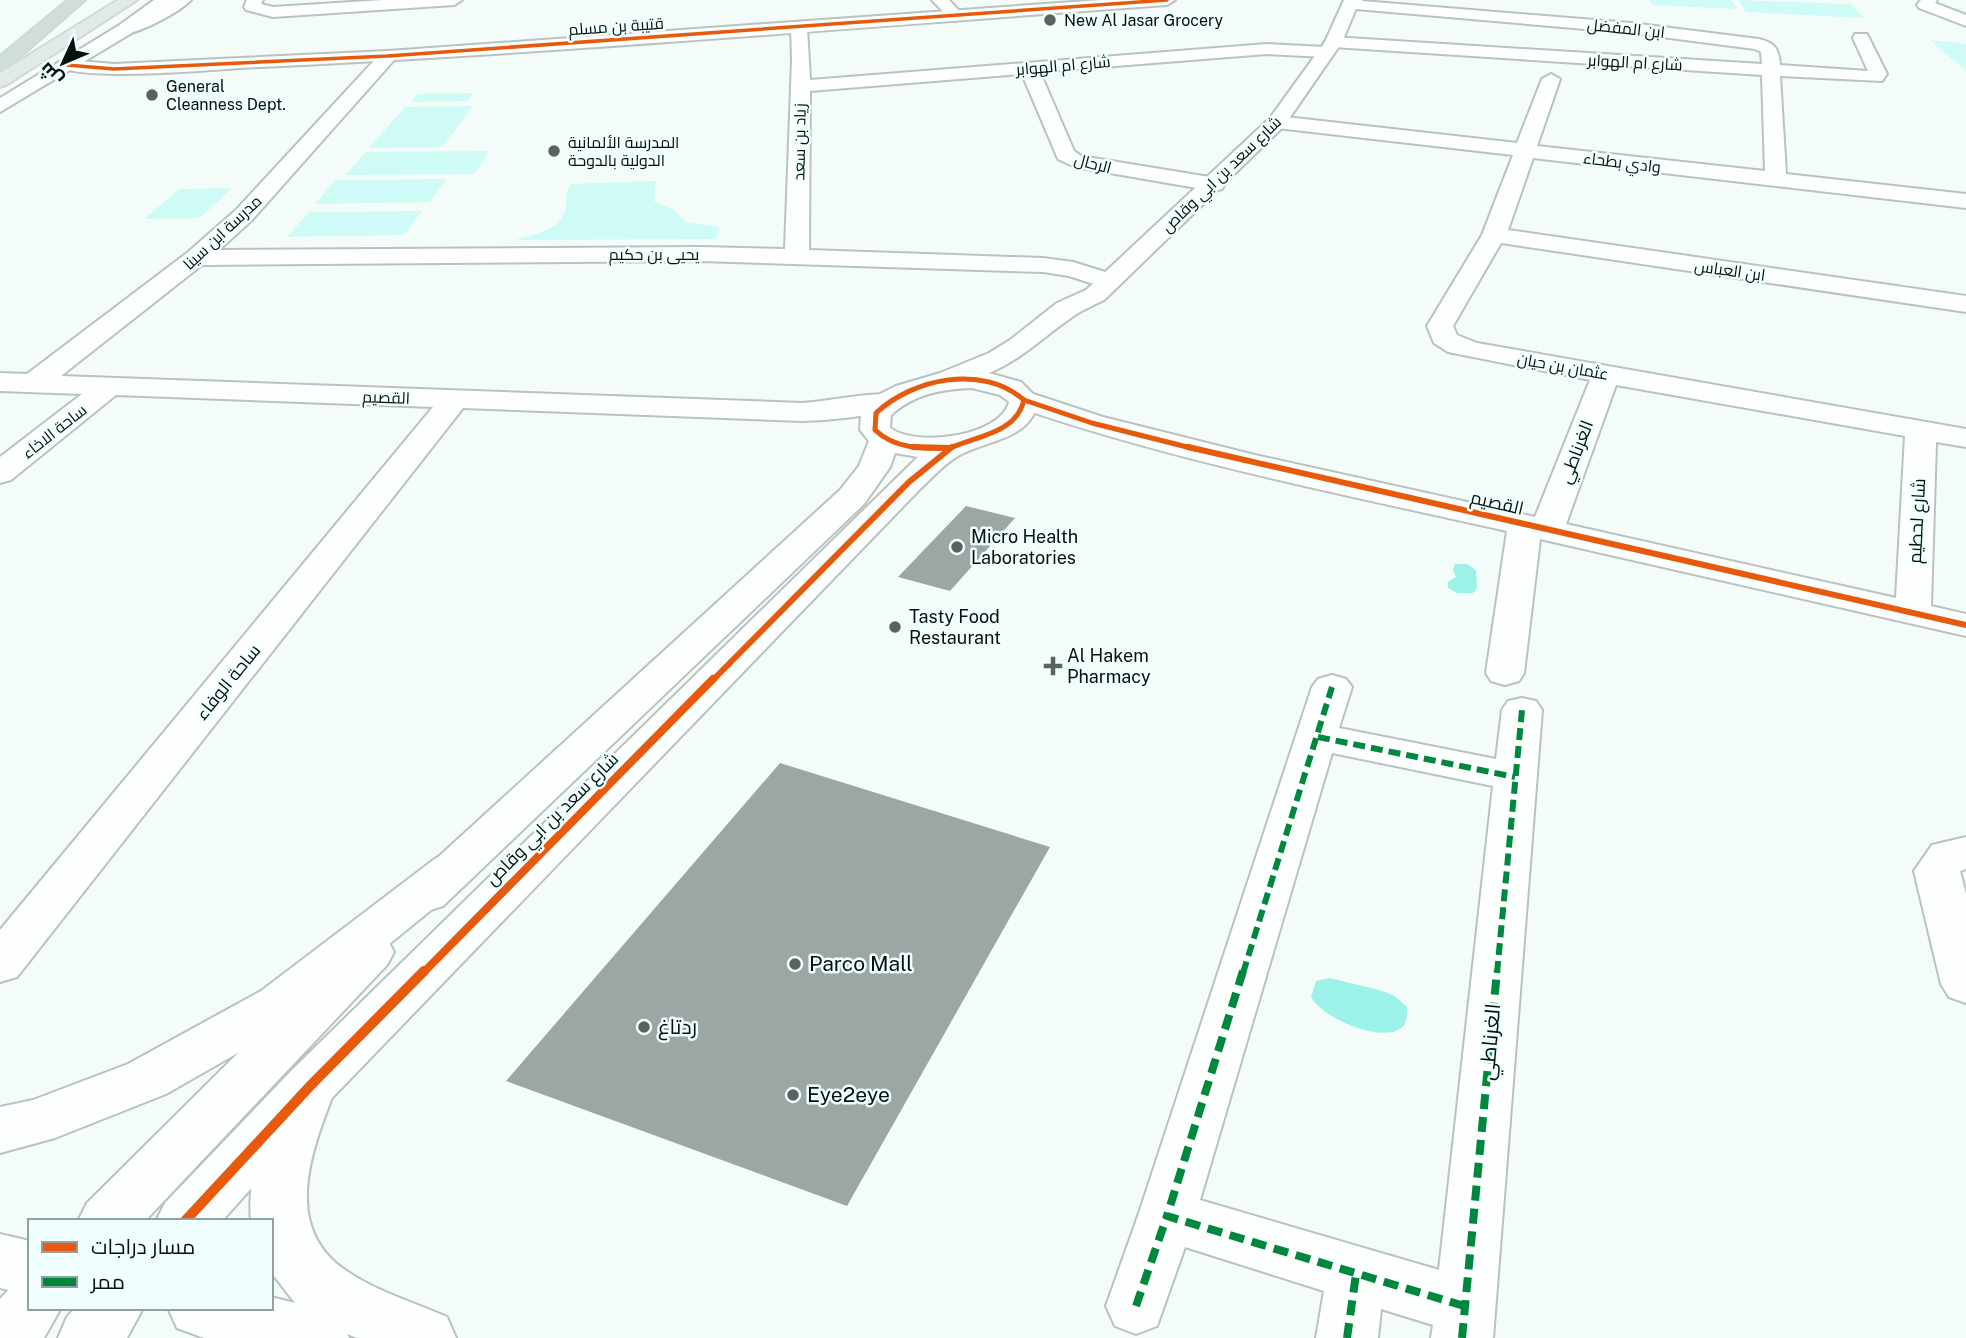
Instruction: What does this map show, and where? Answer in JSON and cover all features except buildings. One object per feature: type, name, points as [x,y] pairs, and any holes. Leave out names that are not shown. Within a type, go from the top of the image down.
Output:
[{"type":"highway","points":[[0,65],[77,0]]},
{"type":"main road","points":[[0,82],[129,0]]},
{"type":"street","points":[[6,104],[124,30],[164,0]]},
{"type":"street","points":[[124,30],[165,12],[183,0]]},
{"type":"street","points":[[255,0],[252,7],[255,9],[274,12],[454,0]]},
{"type":"street","points":[[940,0],[956,16]]},
{"type":"street","name":"قتيبة بن مسلم","points":[[45,79],[114,69],[388,56],[1167,0]]},
{"type":"street","points":[[1928,0],[1925,5],[1966,20]]},
{"type":"street","name":"شارع سعد بن ابي وقاص","points":[[109,1219],[452,869],[852,497],[874,467],[883,438],[875,430],[874,418],[879,409],[889,402],[999,359],[1020,346],[1066,309],[1102,288],[1278,122],[1329,47],[1351,2]]},
{"type":"street","name":"ابن المفضل","points":[[1351,2],[1744,40],[1768,48],[1776,180]]},
{"type":"street","name":"زياد بن سعد","points":[[797,256],[799,27]]},
{"type":"street","name":"شارع ام الهوابر","points":[[800,86],[1267,49],[1329,47],[1876,77],[1878,74],[1861,38]]},
{"type":"street","name":"مدرسة ابن سينا","points":[[34,383],[196,258],[244,215],[388,56]]},
{"type":"street","name":"قتيبة بن مسلم","points":[[67,65],[114,69]]},
{"type":"street","name":"الرحال","points":[[1029,68],[1065,155],[1090,165],[1214,184]]},
{"type":"street","name":"عثمان بن حيان","points":[[1551,79],[1494,235],[1440,326],[1440,333],[1445,340],[1475,351],[1966,438]]},
{"type":"street","name":"وادي بطحاء","points":[[1278,122],[1966,201]]},
{"type":"street","name":"ابن العباس","points":[[1494,235],[1966,304]]},
{"type":"street","name":"يحيى بن حكيم","points":[[196,258],[700,254],[797,256],[1043,265],[1073,270],[1102,288]]},
{"type":"street","name":"شارع سعد بن ابي وقاص","points":[[1006,426],[1022,412],[1028,382],[1090,308],[1102,288]]},
{"type":"street","name":"الغرناطي","points":[[1505,673],[1536,528],[1606,374]]},
{"type":"street","name":"القصيم","points":[[940,381],[977,380],[998,385],[1028,382],[1092,423],[1254,464],[1966,625]]},
{"type":"street","name":"القصيم","points":[[0,382],[773,411],[832,411],[889,402]]},
{"type":"street","name":"ساحة الاخاء","points":[[0,473],[107,388]]},
{"type":"street","name":"ساحة الوفاء","points":[[0,964],[456,399]]},
{"type":"street","name":"القصيم","points":[[773,411],[913,447],[949,448]]},
{"type":"street","points":[[949,448],[1006,426]]},
{"type":"street","name":"القصيم","points":[[1006,426],[1086,433],[1254,464]]},
{"type":"street","name":"شارع لحطيم","points":[[1913,612],[1921,430]]},
{"type":"street","name":"شارع سعد بن ابي وقاص","points":[[187,1219],[311,1085],[909,482],[949,448]]},
{"type":"street","points":[[1136,1306],[1167,1216],[1332,687]]},
{"type":"street","name":"الغرناطي","points":[[1167,1216],[1356,1274],[1463,1322],[1522,710]]},
{"type":"street","points":[[1318,737],[1515,777]]},
{"type":"street","points":[[1966,853],[1952,853],[1942,860],[1937,872],[1966,984]]},
{"type":"street","points":[[0,1130],[36,1122],[147,1079],[279,1006],[452,869]]},
{"type":"street","points":[[311,1085],[284,1156],[276,1200],[279,1226],[297,1266],[331,1295],[425,1338]]},
{"type":"street","points":[[0,1261],[28,1268]]},
{"type":"street","points":[[1347,1338],[1356,1274]]},
{"type":"street","points":[[6,1338],[29,1310]]},
{"type":"street","points":[[89,1338],[111,1310]]},
{"type":"street","points":[[206,1310],[318,1338]]},
{"type":"shaded area","points":[[1650,0],[1731,0],[1738,9],[1652,5]]},
{"type":"shaded area","points":[[1738,0],[1851,4],[1864,18],[1746,12]]},
{"type":"shaded area","points":[[1930,40],[1966,44],[1966,71]]},
{"type":"shaded area","points":[[473,93],[467,101],[411,102],[417,94]]},
{"type":"shaded area","points":[[473,106],[442,147],[369,148],[405,107]]},
{"type":"shaded area","points":[[490,151],[474,174],[345,175],[366,152]]},
{"type":"shaded area","points":[[447,179],[430,202],[315,204],[335,180]]},
{"type":"shaded area","points":[[656,181],[654,201],[674,210],[685,222],[720,227],[716,239],[515,240],[547,230],[560,220],[571,184]]},
{"type":"shaded area","points":[[232,188],[200,218],[144,219],[179,189]]},
{"type":"shaded area","points":[[422,211],[404,235],[287,237],[309,212]]},
{"type":"water","points":[[1455,564],[1467,564],[1476,570],[1477,588],[1473,593],[1457,593],[1448,588],[1448,582],[1456,577],[1453,570]]},
{"type":"water","points":[[1330,978],[1393,995],[1407,1007],[1404,1024],[1392,1032],[1380,1033],[1352,1026],[1326,1013],[1311,997],[1316,981]]},
{"type":"marked path","points":[[1332,687],[1167,1216],[1464,1306]]},
{"type":"marked path","points":[[1462,1338],[1522,710]]},
{"type":"marked path","points":[[1318,737],[1515,777]]},
{"type":"marked path","points":[[1136,1306],[1167,1216]]},
{"type":"marked path","points":[[1347,1338],[1356,1274]]},
{"type":"cycle path","points":[[67,65],[114,69],[388,56],[1167,0]]},
{"type":"cycle path","points":[[187,1219],[311,1085],[909,482],[946,450],[1005,427],[1015,420],[1022,411],[1024,400],[1011,389],[993,382],[949,380],[906,392],[889,401],[876,413],[875,430],[890,441],[909,447],[949,448]]},
{"type":"cycle path","points":[[1024,400],[1092,423],[1254,464],[1966,625]]},
{"type":"place","name":"New Al Jasar Grocery","points":[[1050,20]]},
{"type":"place","name":"General Cleanness Dept.","points":[[152,95]]},
{"type":"place","name":"المدرسة الألمانية الدولية بالدوحة","points":[[554,151]]},
{"type":"place","name":"Micro Health Laboratories","points":[[957,547]]},
{"type":"place","name":"Tasty Food Restaurant","points":[[895,627]]},
{"type":"place","name":"Al Hakem Pharmacy","points":[[1053,666]]},
{"type":"place","name":"Parco Mall","points":[[795,964]]},
{"type":"place","name":"ردتاغ","points":[[644,1027]]},
{"type":"place","name":"Eye2eye","points":[[793,1095]]}]
